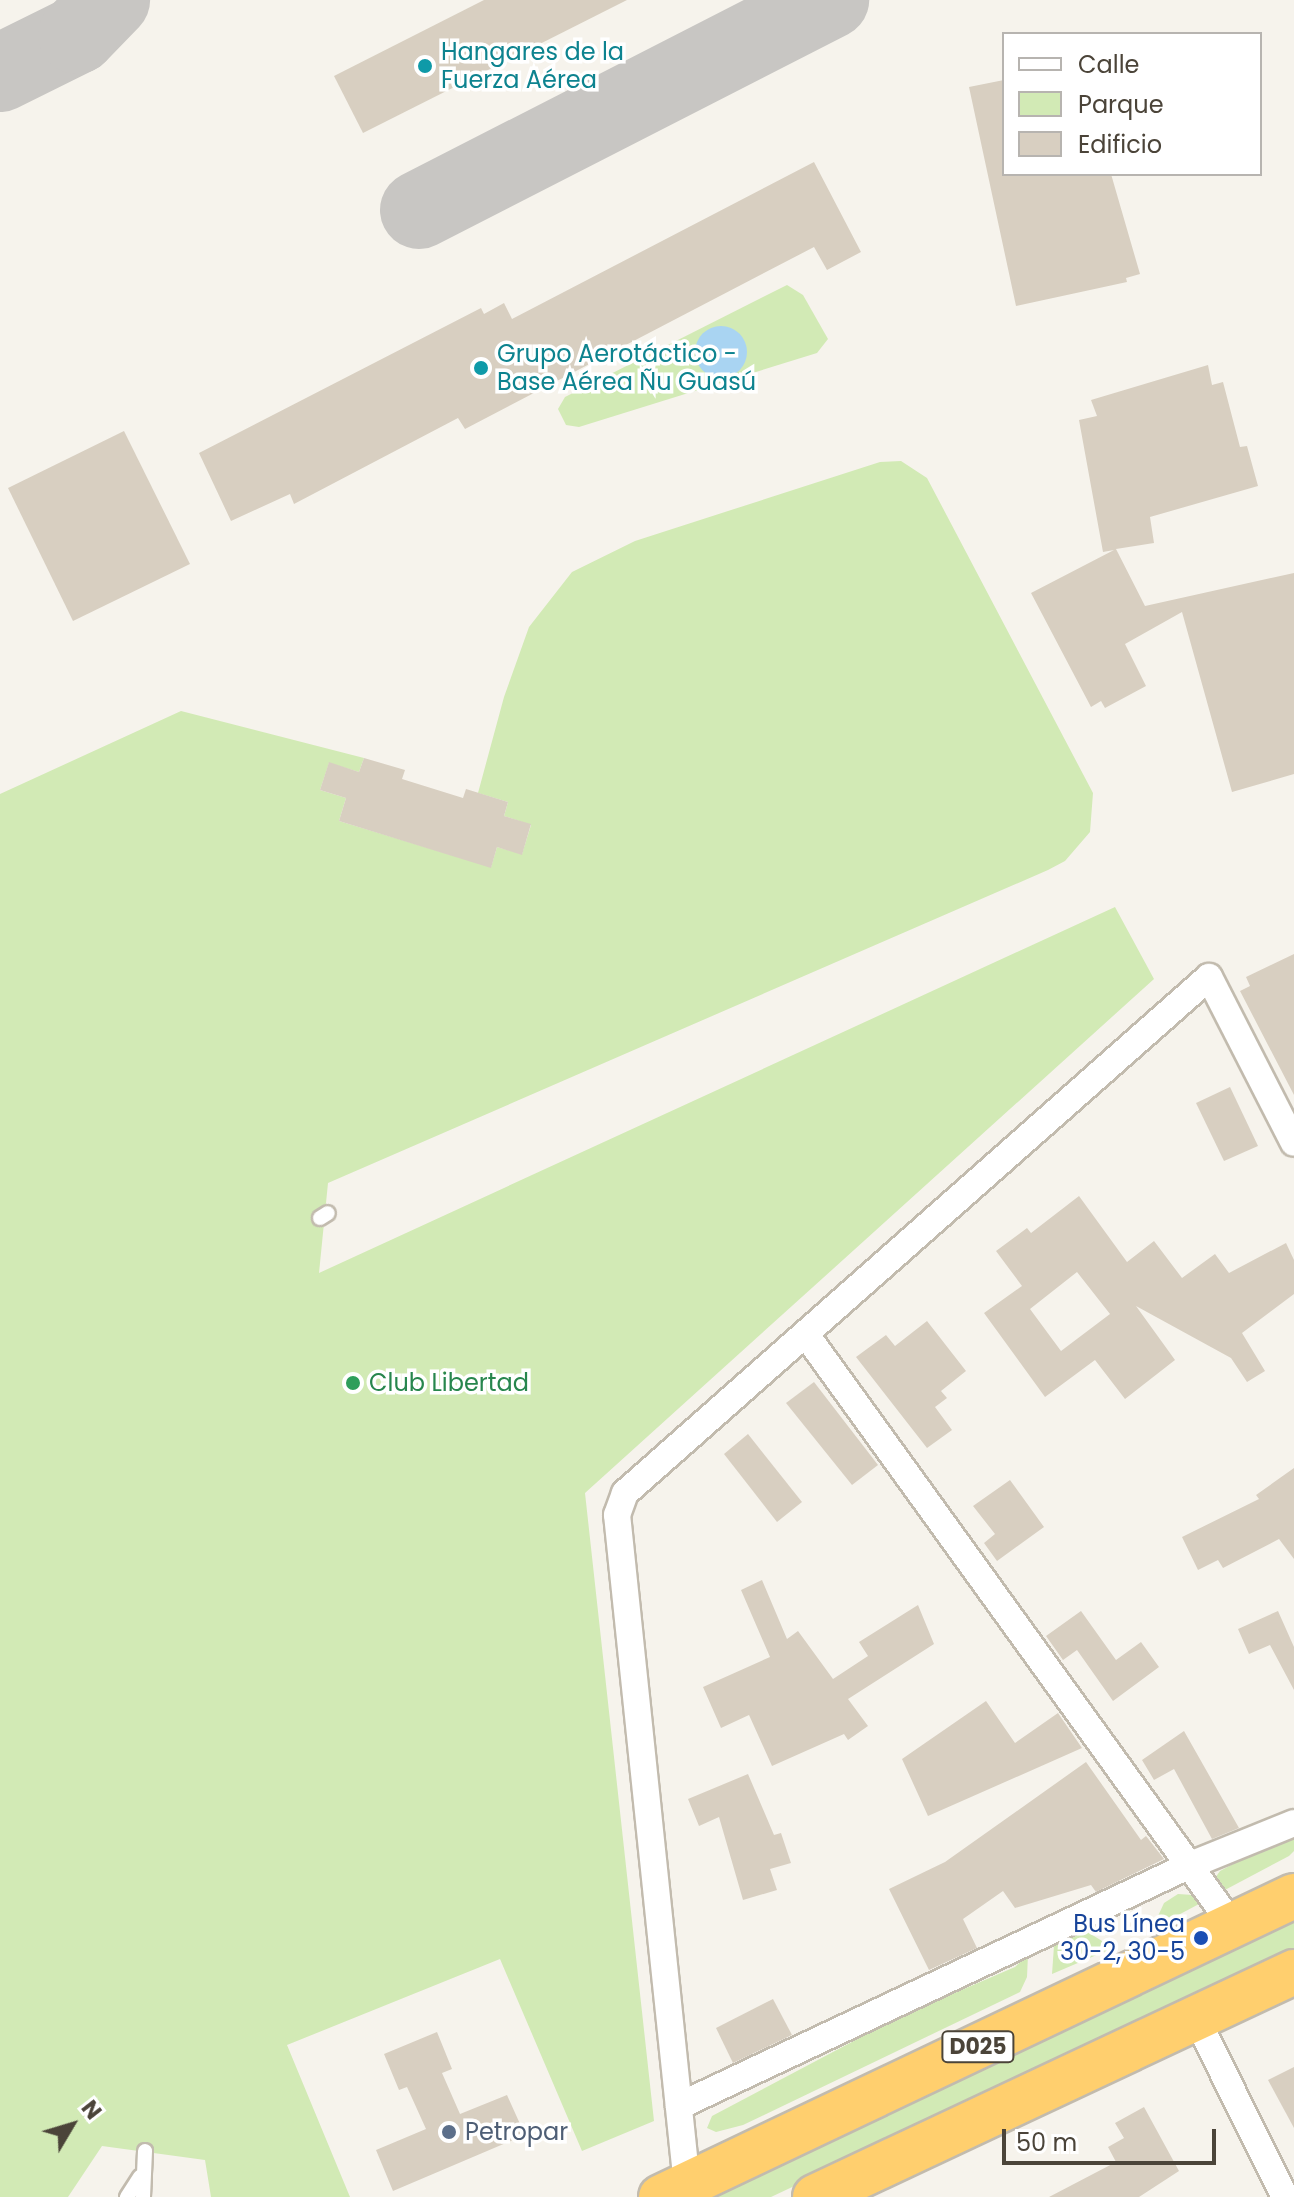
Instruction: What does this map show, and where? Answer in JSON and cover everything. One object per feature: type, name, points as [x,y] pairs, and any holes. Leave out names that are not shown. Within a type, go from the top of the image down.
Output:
[{"type":"highway","name":"D025","points":[[674,2191],[1294,1896]]},
{"type":"highway","name":"D025","points":[[815,2197],[1294,1972]]},
{"type":"street","points":[[674,2191],[679,2106],[617,1515],[625,1493],[807,1336],[1209,977],[1294,1143]]},
{"type":"street","points":[[807,1336],[1233,1926]]},
{"type":"street","points":[[679,2106],[1188,1866],[1294,1823]]},
{"type":"street","points":[[1196,2018],[1285,2197]]},
{"type":"lane","points":[[143,2197],[140,2177],[145,2151]]},
{"type":"lane","points":[[127,2197],[140,2177]]},
{"type":"green space","points":[[787,285],[803,295],[828,339],[817,353],[579,427],[566,425],[558,409],[565,397]]},
{"type":"green space","name":"Club Libertad","points":[[901,461],[927,478],[1093,793],[1090,832],[1065,861],[1048,870],[328,1183],[319,1273],[1115,907],[1154,979],[585,1493],[654,2121],[582,2151],[500,1959],[287,2045],[350,2197],[211,2197],[205,2160],[102,2146],[68,2197],[0,2197],[0,794],[181,711],[364,758],[359,772],[329,763],[320,790],[346,798],[339,821],[491,867],[497,847],[522,854],[531,825],[504,816],[508,802],[478,793],[504,697],[529,627],[572,572],[635,541],[880,462]]},
{"type":"green space","points":[[1294,1831],[1294,1851],[1289,1856],[1223,1891],[1215,1878],[1220,1871]]},
{"type":"green space","points":[[1178,1894],[1193,1895],[1199,1904],[1152,1929],[1164,1903]]},
{"type":"green space","points":[[1294,1912],[1294,1950],[1183,2003],[771,2197],[692,2197]]},
{"type":"green space","points":[[1083,1929],[1113,1948],[1052,1974],[1054,1946]]},
{"type":"green space","points":[[1028,1955],[1027,1977],[1020,1992],[743,2125],[716,2132],[707,2128],[712,2116],[901,2016],[1015,1967]]},
{"type":"water","points":[[721,326],[740,333],[747,352],[740,371],[721,378],[702,371],[695,352],[702,333]]},
{"type":"building","name":"Hangares de la Fuerza Aérea","points":[[484,0],[627,0],[363,133],[334,76]]},
{"type":"building","points":[[1002,80],[1002,176],[1112,176],[1140,274],[1126,278],[1127,282],[1016,306],[969,87]]},
{"type":"building","name":"Grupo Aerotáctico - Base Aérea Ñu Guasú","points":[[814,162],[861,252],[827,270],[814,247],[465,429],[458,418],[294,504],[290,494],[231,521],[199,453],[481,308],[484,314],[504,303],[512,319]]},
{"type":"building","points":[[1208,365],[1212,385],[1223,382],[1240,447],[1247,446],[1258,486],[1150,517],[1154,543],[1116,549],[1145,606],[1294,573],[1294,774],[1232,792],[1182,612],[1125,644],[1146,686],[1105,708],[1101,701],[1091,707],[1031,593],[1114,550],[1103,552],[1079,420],[1097,416],[1091,400]]},
{"type":"building","points":[[124,431],[190,564],[73,621],[8,488]]},
{"type":"building","points":[[364,758],[405,770],[402,779],[463,798],[466,789],[508,802],[504,816],[531,824],[522,855],[497,847],[491,868],[339,821],[346,798],[320,790],[329,762],[359,772]]},
{"type":"building","points":[[1294,954],[1294,1095],[1240,991],[1250,986],[1246,977]]},
{"type":"building","points":[[1230,1087],[1258,1146],[1224,1161],[1196,1103]]},
{"type":"building","points":[[1079,1196],[1127,1262],[1154,1241],[1182,1278],[1215,1254],[1229,1273],[1286,1243],[1294,1260],[1294,1294],[1242,1333],[1265,1371],[1247,1382],[1231,1358],[1136,1306],[1175,1360],[1125,1399],[1095,1360],[1045,1397],[984,1313],[1022,1286],[996,1251],[1027,1228],[1031,1233]],"holes":[[[1077,1272],[1110,1314],[1061,1351],[1030,1309]]]},
{"type":"building","points":[[927,1321],[966,1371],[941,1391],[947,1398],[935,1407],[952,1430],[927,1448],[856,1357],[886,1335],[895,1346]]},
{"type":"building","points":[[814,1382],[878,1465],[852,1485],[786,1403]]},
{"type":"building","points":[[748,1434],[802,1502],[777,1522],[724,1454]]},
{"type":"building","points":[[1294,1468],[1294,1559],[1279,1539],[1223,1568],[1218,1560],[1198,1570],[1182,1537],[1259,1499],[1256,1495]]},
{"type":"building","points":[[1010,1480],[1044,1527],[997,1561],[984,1543],[995,1534],[973,1506]]},
{"type":"building","points":[[762,1580],[787,1639],[798,1631],[833,1679],[868,1656],[859,1642],[918,1605],[934,1644],[848,1699],[868,1726],[848,1740],[844,1734],[772,1766],[749,1715],[721,1728],[703,1687],[770,1657],[741,1590]]},
{"type":"building","points":[[1081,1611],[1116,1660],[1141,1642],[1159,1667],[1113,1701],[1077,1650],[1063,1660],[1046,1636]]},
{"type":"building","points":[[1278,1611],[1294,1647],[1294,1690],[1270,1645],[1249,1654],[1238,1629]]},
{"type":"building","points":[[986,1701],[1015,1743],[1058,1713],[1082,1748],[928,1816],[902,1759]]},
{"type":"building","points":[[1184,1731],[1239,1828],[1212,1839],[1174,1769],[1154,1780],[1142,1760]]},
{"type":"building","points":[[1086,1762],[1141,1840],[1146,1836],[1164,1859],[1096,1892],[1091,1885],[1015,1908],[1003,1891],[963,1919],[977,1948],[929,1970],[889,1889],[945,1862]]},
{"type":"building","points":[[748,1774],[774,1835],[781,1833],[791,1863],[770,1869],[777,1890],[743,1900],[719,1817],[699,1826],[688,1799]]},
{"type":"building","points":[[773,1999],[792,2035],[733,2063],[716,2028]]},
{"type":"building","points":[[437,2032],[452,2069],[442,2073],[460,2114],[507,2095],[525,2135],[393,2191],[376,2150],[426,2129],[407,2087],[399,2090],[384,2054]]},
{"type":"building","points":[[1294,2067],[1294,2128],[1268,2080]]},
{"type":"building","points":[[1144,2107],[1179,2171],[1139,2197],[1049,2197],[1116,2162],[1108,2147],[1124,2138],[1115,2123]]},
{"type":"taxiway","points":[[0,73],[77,35],[111,0]]},
{"type":"taxiway","points":[[419,210],[830,0]]},
{"type":"place","name":"Hangares de la Fuerza Aérea","points":[[425,66]]},
{"type":"place","name":"Grupo Aerotáctico - Base Aérea Ñu Guasú","points":[[481,368]]},
{"type":"place","name":"Club Libertad","points":[[353,1383]]},
{"type":"place","name":"Bus Línea 30-2, 30-5","points":[[1201,1938]]},
{"type":"place","name":"Petropar","points":[[449,2132]]}]
